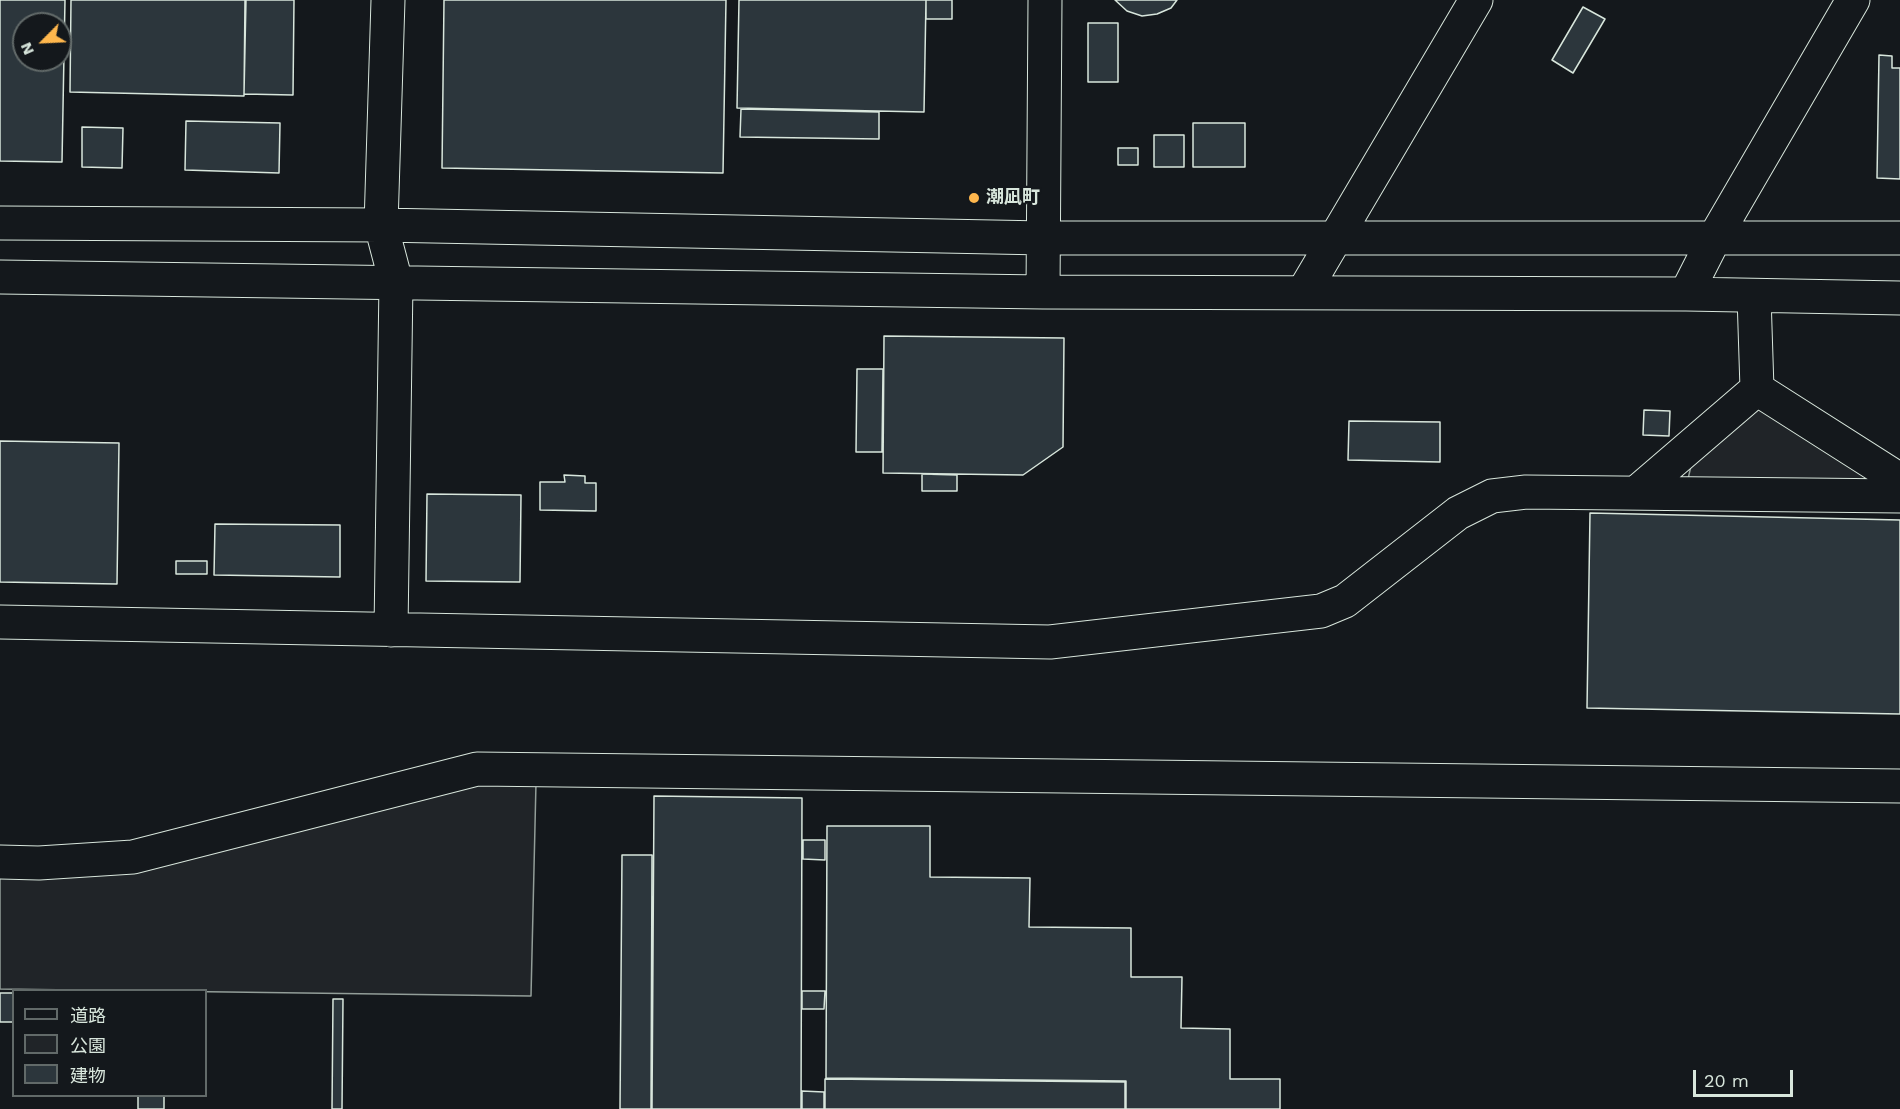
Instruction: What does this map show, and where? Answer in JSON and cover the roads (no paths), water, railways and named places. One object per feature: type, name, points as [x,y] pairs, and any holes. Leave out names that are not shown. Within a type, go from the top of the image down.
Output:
[{"type":"street","points":[[388,0],[381,225],[396,282],[391,630]]},
{"type":"street","points":[[1043,292],[1045,0]]},
{"type":"street","points":[[1303,293],[1476,0]]},
{"type":"street","points":[[1686,294],[1715,237],[1853,0]]},
{"type":"street","points":[[0,223],[381,225],[1044,238],[1900,238]]},
{"type":"street","points":[[0,277],[1043,292],[1686,294],[1900,298]]},
{"type":"street","points":[[1754,296],[1757,389]]},
{"type":"street","points":[[1636,493],[1757,389]]},
{"type":"street","points":[[1757,389],[1900,480]]},
{"type":"street","points":[[0,622],[1050,642],[1321,611],[1345,601],[1458,513],[1492,496],[1526,492],[1900,496]]},
{"type":"street","points":[[0,862],[39,863],[134,857],[477,769],[1900,786]]},
{"type":"place","name":"潮凪町","points":[[974,198]]}]
